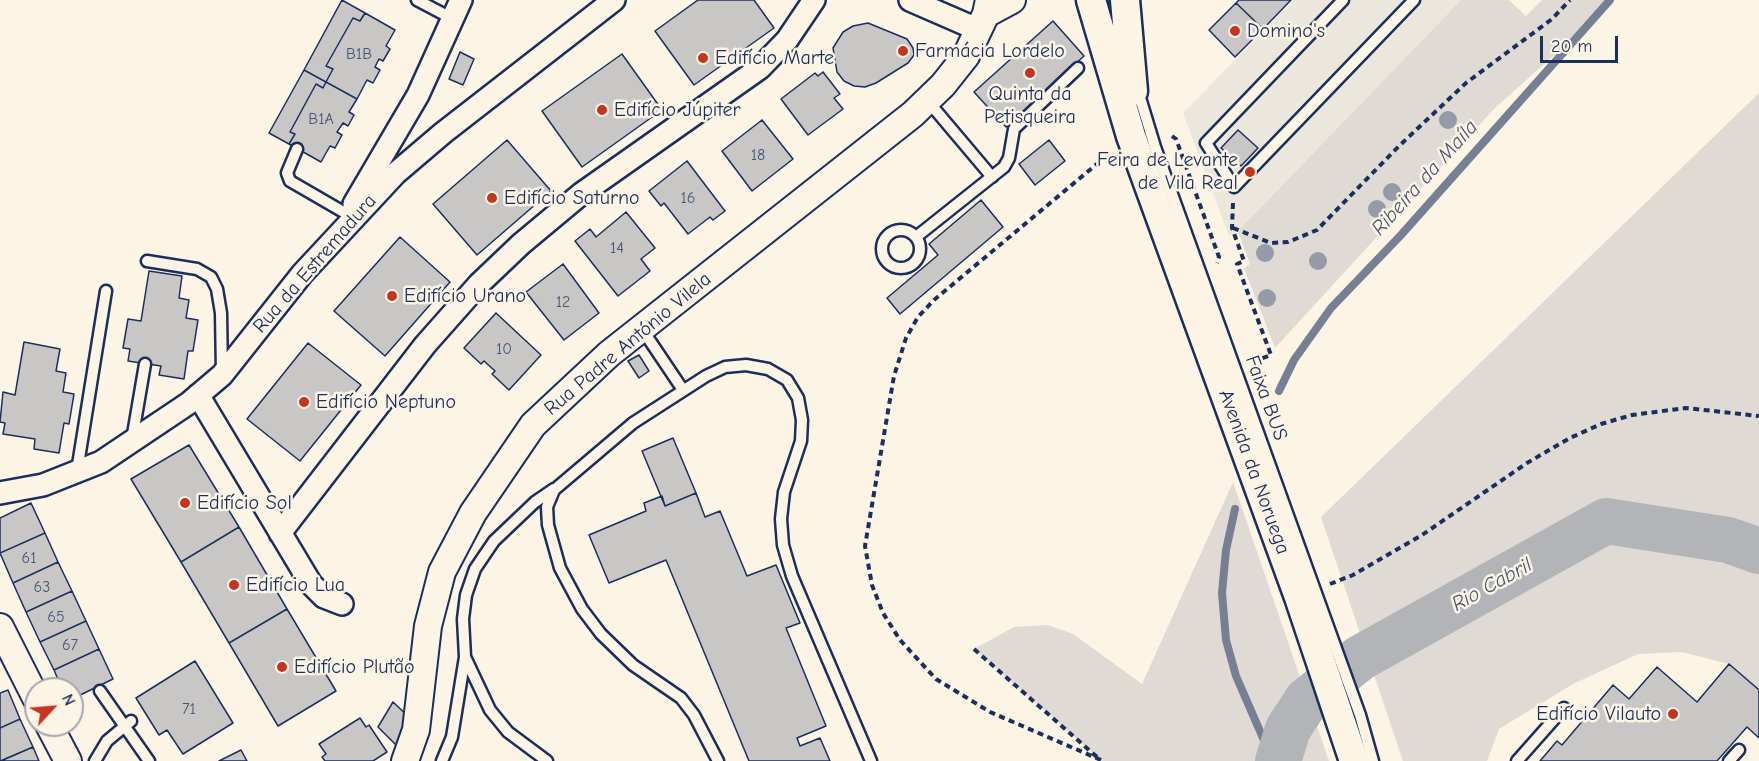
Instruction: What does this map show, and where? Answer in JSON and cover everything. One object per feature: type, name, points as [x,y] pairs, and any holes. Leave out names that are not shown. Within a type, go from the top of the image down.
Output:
[{"type":"main road","name":"Avenida da Noruega","points":[[1091,0],[1131,136],[1308,594],[1351,717],[1354,761]]},
{"type":"main road","name":"Avenida da Noruega","points":[[1125,0],[1127,46],[1150,185]]},
{"type":"street","name":"Rua da Estremadura","points":[[0,493],[43,485],[76,474],[101,462],[198,395],[222,375],[328,245],[375,194],[420,152],[614,0]]},
{"type":"street","points":[[280,532],[425,345],[479,284],[535,232],[581,194],[760,68],[787,40],[814,0]]},
{"type":"street","points":[[910,0],[985,15],[1012,0]]},
{"type":"street","points":[[328,245],[418,95],[457,9]]},
{"type":"street","name":"Rua Padre António Vilela","points":[[405,761],[416,730],[433,599],[453,547],[533,425],[577,381],[641,328],[927,100],[959,67],[985,15]]},
{"type":"street","points":[[198,395],[317,592],[342,604]]},
{"type":"street","points":[[0,627],[25,677]]},
{"type":"street","points":[[56,737],[68,761]]},
{"type":"lane","points":[[417,0],[457,9]]},
{"type":"lane","points":[[1343,0],[1206,142],[1234,187],[1414,0]]},
{"type":"lane","name":"Faixa BUS","points":[[1127,46],[1155,147],[1308,594]]},
{"type":"lane","points":[[916,237],[1004,167],[1009,158],[1011,137],[1019,122],[1078,68]]},
{"type":"lane","points":[[927,100],[992,177]]},
{"type":"lane","points":[[297,149],[287,173],[290,181],[347,214]]},
{"type":"lane","points":[[147,261],[197,269],[211,277],[217,289],[221,313],[222,375]]},
{"type":"lane","points":[[76,474],[106,291]]},
{"type":"lane","points":[[641,328],[683,390]]},
{"type":"lane","points":[[132,442],[145,364]]},
{"type":"lane","points":[[718,761],[694,715],[681,698],[633,665],[608,641],[569,589],[554,547],[547,507],[554,490],[633,423],[683,390],[725,367],[746,365],[768,369],[787,380],[798,398],[802,420],[801,441],[784,492],[781,519],[783,545],[792,576],[872,761]]},
{"type":"lane","points":[[442,761],[452,737],[465,657],[463,619],[466,594],[475,569],[494,541],[513,521],[564,482]]},
{"type":"lane","points":[[465,657],[490,710],[508,732],[547,761]]},
{"type":"lane","points":[[100,691],[127,723],[149,761]]},
{"type":"lane","points":[[1517,761],[1564,708]]},
{"type":"lane","points":[[1351,717],[1373,761]]},
{"type":"lane","points":[[95,761],[107,741],[127,723]]},
{"type":"lane","points":[[1729,761],[1739,750]]},
{"type":"path","points":[[1232,228],[1271,243],[1288,242],[1317,230],[1399,146],[1466,83],[1552,19],[1570,0]]},
{"type":"path","points":[[1166,134],[1176,140],[1219,257],[1214,273]]},
{"type":"path","points":[[1102,761],[970,702],[924,667],[890,626],[877,599],[867,565],[866,533],[897,363],[906,338],[918,317],[934,300],[1131,136]]},
{"type":"path","points":[[1234,187],[1232,228],[1244,261],[1237,264],[1270,355],[1247,364]]},
{"type":"path","points":[[1308,594],[1353,575],[1422,535],[1527,463],[1570,438],[1601,424],[1632,415],[1686,408],[1759,416]]},
{"type":"path","points":[[974,649],[1102,761]]},
{"type":"shaded area","name":"Feira de Levante de Vila Real","points":[[1294,0],[1461,0],[1238,231],[1229,236],[1183,113]]},
{"type":"shaded area","points":[[1461,0],[1509,0],[1526,16],[1542,0],[1610,0],[1592,21],[1494,109],[1275,348],[1244,268],[1250,264],[1238,231]]},
{"type":"shaded area","points":[[1759,93],[1759,690],[1729,664],[1682,652],[1638,654],[1573,684],[1499,729],[1487,761],[1403,761],[1321,517]]},
{"type":"shaded area","points":[[1233,482],[1329,761],[1102,761],[974,649],[1014,627],[1048,625],[1073,634],[1142,684]]},
{"type":"building","points":[[342,0],[365,13],[360,21],[353,18],[326,66],[333,69],[326,82],[304,70]]},
{"type":"building","name":"Edifício Marte","points":[[698,0],[754,0],[774,28],[694,85],[655,31]]},
{"type":"building","points":[[1239,0],[1291,0],[1263,29],[1236,3]]},
{"type":"building","points":[[1236,3],[1263,29],[1235,57],[1209,30]]},
{"type":"building","points":[[365,13],[395,30],[386,46],[390,49],[383,61],[379,59],[375,67],[380,70],[373,83],[367,80],[357,99],[326,82],[333,69],[326,66],[353,18],[360,21]]},
{"type":"building","points":[[1053,21],[1084,56],[1006,127],[974,92]]},
{"type":"building","points":[[868,23],[907,39],[913,48],[914,55],[908,63],[876,83],[865,87],[854,86],[844,81],[837,72],[833,48],[843,32],[853,26]]},
{"type":"building","points":[[460,52],[474,59],[463,85],[449,79]]},
{"type":"building","name":"Edifício Júpiter","points":[[622,54],[662,110],[582,167],[542,111]]},
{"type":"building","points":[[304,70],[326,82],[323,88],[316,84],[290,132],[295,134],[289,144],[269,133]]},
{"type":"building","points":[[823,72],[840,94],[834,98],[843,109],[808,135],[781,99],[815,73],[818,76]]},
{"type":"building","points":[[326,82],[357,99],[349,112],[354,115],[348,126],[343,123],[337,132],[342,135],[335,148],[330,146],[321,162],[289,144],[295,134],[290,132],[316,84],[323,88]]},
{"type":"building","points":[[762,120],[793,159],[752,191],[722,151]]},
{"type":"building","points":[[1238,130],[1258,148],[1241,166],[1221,148]]},
{"type":"building","name":"Edifício Saturno","points":[[507,140],[551,191],[477,255],[433,204]]},
{"type":"building","points":[[1049,140],[1065,161],[1035,185],[1019,164]]},
{"type":"building","points":[[687,161],[725,211],[713,220],[710,217],[688,234],[664,203],[661,206],[649,191]]},
{"type":"building","points":[[981,200],[1003,227],[900,314],[887,298],[938,255],[929,244]]},
{"type":"building","points":[[626,212],[655,248],[641,259],[650,271],[618,296],[575,241],[590,229],[596,237]]},
{"type":"building","name":"Edifício Urano","points":[[400,237],[450,282],[385,356],[334,311]]},
{"type":"building","points":[[563,264],[599,313],[564,340],[526,292]]},
{"type":"building","points":[[149,271],[182,276],[179,298],[189,300],[186,318],[198,320],[193,351],[188,351],[184,379],[159,375],[161,366],[128,361],[130,349],[123,348],[128,319],[141,321]]},
{"type":"building","points":[[496,313],[541,355],[509,390],[492,374],[495,371],[484,361],[481,364],[464,348]]},
{"type":"building","points":[[24,342],[60,349],[56,371],[66,373],[63,392],[74,394],[69,424],[64,423],[59,453],[34,449],[35,439],[3,434],[5,423],[0,422],[3,392],[15,395]]},
{"type":"building","name":"Edifício Neptuno","points":[[308,343],[361,385],[300,461],[247,419]]},
{"type":"building","points":[[639,355],[649,371],[639,378],[628,361]]},
{"type":"building","points":[[673,438],[696,493],[665,506],[642,451]]},
{"type":"building","name":"Edifício Sol","points":[[189,445],[239,527],[181,562],[131,479]]},
{"type":"building","points":[[696,493],[705,517],[720,511],[747,576],[776,565],[800,623],[786,628],[826,726],[797,738],[800,746],[820,738],[830,761],[749,761],[666,560],[609,583],[589,535],[646,511],[644,503],[662,496],[665,506]]},
{"type":"building","points":[[31,503],[45,533],[0,553],[0,518]]},
{"type":"building","name":"Edifício Lua","points":[[239,527],[287,609],[229,643],[181,562]]},
{"type":"building","points":[[45,533],[58,562],[13,583],[0,553]]},
{"type":"building","points":[[58,562],[72,591],[26,612],[13,583]]},
{"type":"building","points":[[72,591],[86,621],[40,642],[26,612]]},
{"type":"building","name":"Edifício Plutão","points":[[287,609],[336,691],[278,726],[229,643]]},
{"type":"building","points":[[86,621],[99,649],[54,670],[40,642]]},
{"type":"building","points":[[99,649],[113,679],[84,693],[84,677],[57,677],[54,670]]},
{"type":"building","points":[[195,661],[233,723],[183,754],[167,730],[159,735],[136,698]]},
{"type":"building","name":"Edifício Vilauto","points":[[1729,664],[1759,690],[1759,738],[1747,727],[1717,761],[1540,761],[1557,741],[1562,745],[1613,685],[1629,699],[1657,667],[1697,702]]},
{"type":"building","points":[[8,690],[20,719],[0,728],[0,693]]},
{"type":"building","points":[[393,702],[413,721],[402,751],[378,727]]},
{"type":"building","points":[[360,718],[366,727],[369,725],[387,752],[373,761],[325,761],[322,757],[326,754],[319,744]]},
{"type":"building","points":[[20,719],[24,728],[24,737],[28,737],[33,747],[0,761],[0,728]]},
{"type":"building","points":[[33,747],[39,761],[1,761]]},
{"type":"building","points":[[241,750],[247,761],[219,761]]},
{"type":"waterway","name":"Ribeira da Maíla","points":[[1279,391],[1294,360],[1331,308],[1401,235],[1610,0]]},
{"type":"waterway","name":"Ribeira da Maíla","points":[[1235,509],[1226,550],[1222,593],[1226,640],[1236,676],[1273,761]]},
{"type":"waterway","name":"Rio Cabril","points":[[1278,761],[1288,729],[1307,700],[1360,658],[1606,521],[1728,540],[1759,551]]},
{"type":"place","name":"Domino's","points":[[1235,31]]},
{"type":"place","name":"Farmácia Lordelo","points":[[903,51]]},
{"type":"place","name":"Edifício Marte","points":[[703,58]]},
{"type":"place","name":"Quinta da Petisqueira","points":[[1030,73]]},
{"type":"place","name":"Edifício Júpiter","points":[[602,110]]},
{"type":"place","name":"Feira de Levante de Vila Real","points":[[1250,172]]},
{"type":"place","name":"Edifício Saturno","points":[[492,198]]},
{"type":"place","name":"Edifício Urano","points":[[392,296]]},
{"type":"place","name":"Edifício Neptuno","points":[[304,402]]},
{"type":"place","name":"Edifício Sol","points":[[185,503]]},
{"type":"place","name":"Edifício Lua","points":[[234,585]]},
{"type":"place","name":"Edifício Plutão","points":[[282,667]]},
{"type":"place","name":"Edifício Vilauto","points":[[1673,714]]}]
